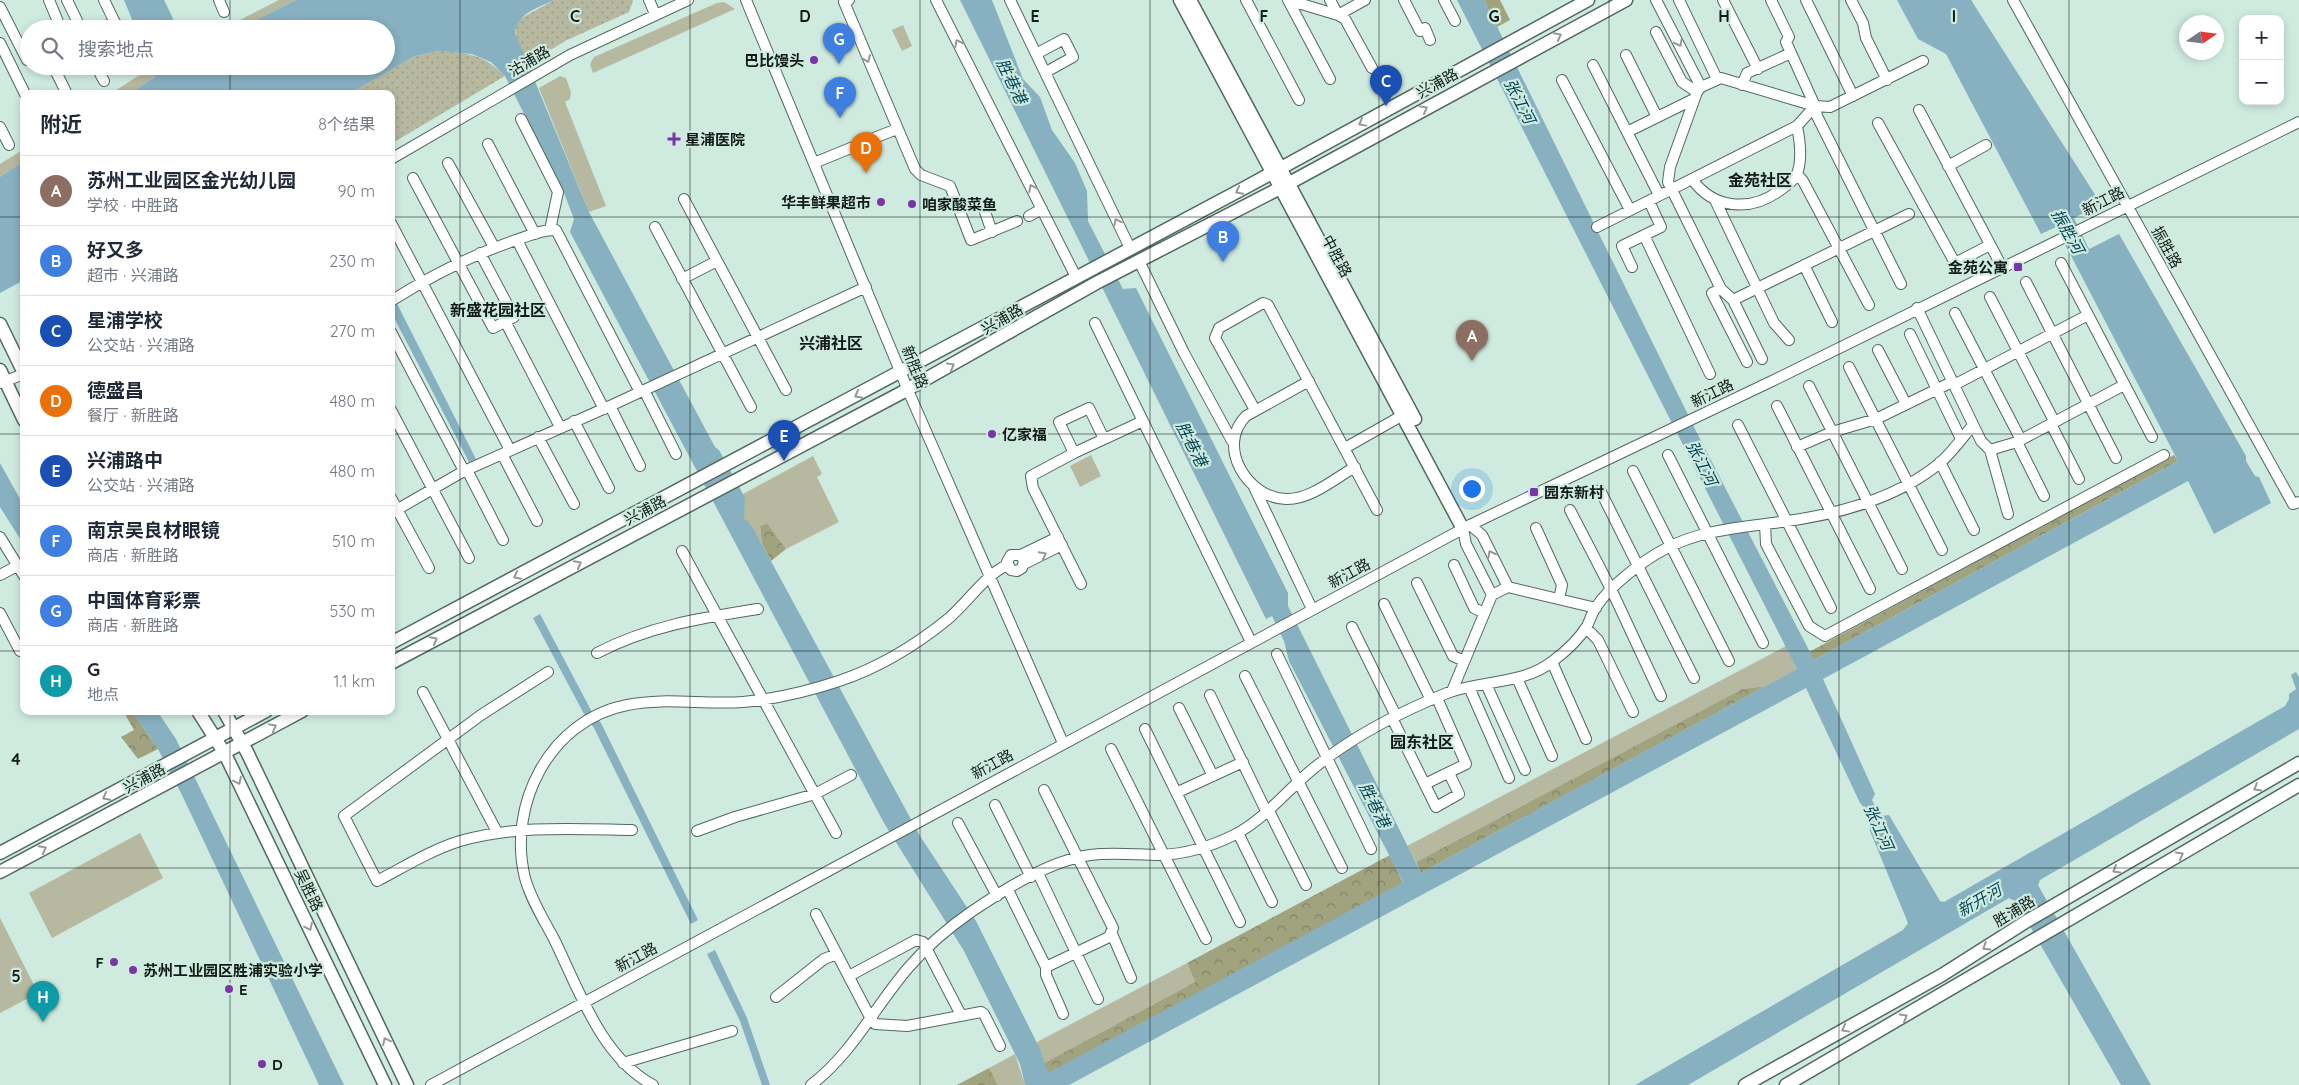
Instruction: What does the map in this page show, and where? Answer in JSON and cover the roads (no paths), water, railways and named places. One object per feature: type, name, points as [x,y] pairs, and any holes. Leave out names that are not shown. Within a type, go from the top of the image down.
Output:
[{"type":"main road","name":"中胜路","points":[[1180,0],[1278,170]]},
{"type":"main road","name":"中胜路","points":[[1190,0],[1467,527]]},
{"type":"main road","name":"兴浦路","points":[[395,641],[1278,170],[1588,0]]},
{"type":"main road","name":"兴浦路","points":[[395,661],[908,389],[1098,282],[1286,185],[1488,73],[1626,0]]},
{"type":"main road","name":"中胜路","points":[[1286,185],[1403,415],[1467,527]]},
{"type":"main road","points":[[0,324],[20,365]]},
{"type":"main road","points":[[2,378],[20,412]]},
{"type":"main road","name":"吴胜路","points":[[201,715],[225,754],[382,1080]]},
{"type":"main road","name":"吴胜路","points":[[227,715],[243,744],[406,1085]]},
{"type":"main road","name":"兴浦路","points":[[0,854],[259,715]]},
{"type":"main road","name":"兴浦路","points":[[0,872],[225,754],[295,715]]},
{"type":"main road","name":"胜浦路","points":[[1745,1085],[1942,975],[2027,921],[2299,764]]},
{"type":"main road","points":[[1786,1085],[2299,785]]},
{"type":"main road","points":[[382,1080],[397,1065]]},
{"type":"street","points":[[49,0],[57,20]]},
{"type":"street","points":[[67,0],[76,20]]},
{"type":"street","points":[[104,0],[114,20]]},
{"type":"street","points":[[219,0],[224,12]]},
{"type":"street","points":[[649,0],[655,14]]},
{"type":"street","name":"沽浦路","points":[[395,157],[570,55],[688,0]]},
{"type":"street","name":"新胜路","points":[[746,0],[900,371],[1063,743]]},
{"type":"street","points":[[849,0],[844,2],[914,169],[921,175],[950,186],[971,240],[1018,220]]},
{"type":"street","points":[[936,0],[1076,277]]},
{"type":"street","points":[[1010,0],[1130,248]]},
{"type":"street","points":[[1246,0],[1299,100]]},
{"type":"street","points":[[1288,0],[1338,15],[1345,19],[1372,68]]},
{"type":"street","points":[[1288,0],[1330,79]]},
{"type":"street","points":[[1330,0],[1338,15]]},
{"type":"street","points":[[1338,15],[1365,0]]},
{"type":"street","points":[[1404,0],[1420,31],[1425,28],[1430,40]]},
{"type":"street","points":[[1444,0],[1455,21]]},
{"type":"street","points":[[1656,0],[1697,92],[1670,167],[1668,182],[1670,190],[1721,290],[1733,300],[1762,359]]},
{"type":"street","points":[[1679,0],[1717,79]]},
{"type":"street","points":[[1723,0],[1758,68]]},
{"type":"street","points":[[1771,0],[1789,36],[1786,42],[1815,106],[1817,116],[1901,284]]},
{"type":"street","points":[[1806,0],[1853,96]]},
{"type":"street","points":[[1851,0],[1863,23],[1866,38],[1887,80]]},
{"type":"street","name":"振胜路","points":[[2012,0],[2293,504],[2299,502]]},
{"type":"street","points":[[0,7],[20,45]]},
{"type":"street","points":[[1656,32],[1682,82],[1697,92]]},
{"type":"street","points":[[1036,54],[1064,39],[1073,57],[1046,72]]},
{"type":"street","points":[[0,43],[23,90]]},
{"type":"street","points":[[1742,85],[1747,73],[1791,53]]},
{"type":"street","points":[[1626,55],[1657,117]]},
{"type":"street","points":[[1627,132],[1657,117],[1717,79],[1815,106],[1830,107],[1923,61]]},
{"type":"street","points":[[12,67],[20,64]]},
{"type":"street","points":[[1593,65],[1659,195]]},
{"type":"street","points":[[58,75],[65,90]]},
{"type":"street","points":[[101,75],[104,81]]},
{"type":"street","points":[[1562,80],[1630,210]]},
{"type":"street","points":[[1597,227],[1797,126],[1815,106]]},
{"type":"street","points":[[1919,110],[2002,268]]},
{"type":"street","points":[[521,119],[558,192],[550,230]]},
{"type":"street","points":[[1878,122],[1954,263],[1990,245]]},
{"type":"street","name":"新江路","points":[[431,1085],[889,836],[1467,527],[1693,419],[2299,122]]},
{"type":"street","points":[[1692,179],[1698,188],[1715,200],[1729,205],[1759,202],[1782,189],[1797,174],[1800,150],[1797,126]]},
{"type":"street","points":[[0,127],[9,145]]},
{"type":"street","points":[[814,163],[897,128]]},
{"type":"street","points":[[488,144],[535,234]]},
{"type":"street","points":[[1948,166],[1986,145]]},
{"type":"street","points":[[448,163],[494,247]]},
{"type":"street","points":[[1797,174],[1804,182],[1840,247],[1869,305]]},
{"type":"street","points":[[412,178],[493,328],[514,317],[480,253]]},
{"type":"street","points":[[684,199],[786,390]]},
{"type":"street","points":[[1715,200],[1774,323],[1789,340]]},
{"type":"street","points":[[1632,267],[1622,246],[1661,227],[1649,201]]},
{"type":"street","points":[[984,209],[992,232]]},
{"type":"street","points":[[1028,216],[1042,210]]},
{"type":"street","points":[[1733,300],[1909,214]]},
{"type":"street","points":[[655,227],[751,406]]},
{"type":"street","points":[[395,230],[423,281],[506,452],[537,521]]},
{"type":"street","points":[[395,298],[423,281],[494,247],[535,234],[556,230],[645,390],[676,454]]},
{"type":"street","points":[[1644,236],[1710,374]]},
{"type":"street","points":[[517,240],[640,466]]},
{"type":"street","points":[[682,279],[717,261]]},
{"type":"street","points":[[1139,261],[1197,377],[1232,441],[1235,455],[1254,487],[1312,610]]},
{"type":"street","points":[[2061,262],[2152,437]]},
{"type":"street","points":[[1804,265],[1832,322]]},
{"type":"street","points":[[2026,282],[2116,458]]},
{"type":"street","points":[[395,510],[465,470],[607,408],[866,287]]},
{"type":"street","points":[[1721,290],[1712,293],[1747,362]]},
{"type":"street","points":[[1990,297],[2079,479]]},
{"type":"street","points":[[1255,410],[1215,338],[1219,328],[1258,304],[1268,305],[1378,510]]},
{"type":"street","points":[[1917,308],[1981,441],[1990,450],[2008,514]]},
{"type":"street","points":[[1956,313],[2044,496]]},
{"type":"street","points":[[1798,447],[1832,432],[1876,419],[1938,389],[1985,370],[2088,316]]},
{"type":"street","points":[[506,322],[560,427]]},
{"type":"street","points":[[1095,323],[1251,642]]},
{"type":"street","points":[[1910,334],[1961,439]]},
{"type":"street","points":[[395,339],[503,540]]},
{"type":"street","points":[[1878,350],[1906,404]]},
{"type":"street","points":[[1849,367],[1942,550]]},
{"type":"street","points":[[2,378],[20,374]]},
{"type":"street","points":[[1232,441],[1239,422],[1255,410],[1308,381]]},
{"type":"street","points":[[1990,450],[2019,441],[2124,385]]},
{"type":"street","points":[[1809,386],[1902,569]]},
{"type":"street","points":[[1776,406],[1870,588]]},
{"type":"street","points":[[1074,453],[1059,422],[1089,408],[1104,439]]},
{"type":"street","points":[[1345,448],[1403,415]]},
{"type":"street","points":[[395,418],[469,558]]},
{"type":"street","points":[[574,421],[608,488]]},
{"type":"street","points":[[1081,584],[1030,482],[1031,476],[1074,453],[1143,421]]},
{"type":"street","points":[[1738,425],[1831,608]]},
{"type":"street","points":[[811,1085],[827,1073],[845,1053],[907,969],[927,948],[947,929],[997,896],[1035,875],[1078,858],[1111,854],[1164,855],[1204,846],[1238,833],[1331,755],[1394,717],[1452,691],[1531,674],[1552,662],[1586,628],[1596,608],[1612,591],[1639,566],[1671,546],[1707,533],[1832,513],[1868,502],[1909,483],[1940,462],[1973,425]]},
{"type":"street","points":[[538,437],[574,504]]},
{"type":"street","points":[[1668,455],[1763,643]]},
{"type":"street","points":[[1765,524],[1766,544],[1809,626],[1825,636],[2164,455]]},
{"type":"street","points":[[1940,462],[1974,530]]},
{"type":"street","points":[[1254,487],[1273,497],[1298,498],[1354,467]]},
{"type":"street","points":[[1633,471],[1729,661]]},
{"type":"street","points":[[1600,490],[1694,678]]},
{"type":"street","points":[[1570,510],[1612,591],[1661,696]]},
{"type":"street","points":[[395,513],[429,568]]},
{"type":"street","points":[[1492,595],[1466,544],[1467,527],[1482,535],[1508,587]]},
{"type":"street","points":[[1536,528],[1562,585],[1559,599]]},
{"type":"street","points":[[0,537],[20,570]]},
{"type":"street","points":[[653,1085],[623,1063],[595,1022],[526,880],[521,831],[530,790],[545,760],[557,745],[585,723],[624,705],[670,700],[744,702],[838,681],[884,661],[926,636],[949,618],[990,578],[1009,568],[1020,570],[1023,560],[1060,541]]},
{"type":"street","points":[[682,551],[836,833]]},
{"type":"street","points":[[1009,568],[1007,559],[1011,555],[1023,560]]},
{"type":"street","points":[[1454,565],[1474,608],[1484,613]]},
{"type":"street","points":[[0,575],[17,566]]},
{"type":"street","points":[[1417,583],[1453,656],[1464,661]]},
{"type":"street","points":[[1452,691],[1492,595],[1508,587],[1596,608]]},
{"type":"street","points":[[1384,604],[1466,764],[1425,784]]},
{"type":"street","points":[[596,653],[633,636],[675,623],[758,609]]},
{"type":"street","points":[[0,613],[20,651]]},
{"type":"street","points":[[1352,627],[1436,807],[1459,794],[1448,773]]},
{"type":"street","points":[[1586,628],[1598,640],[1633,712]]},
{"type":"street","points":[[1277,654],[1331,755],[1371,849]]},
{"type":"street","points":[[1552,662],[1586,739]]},
{"type":"street","points":[[548,672],[508,696],[344,816],[377,881],[436,850],[497,832],[632,830]]},
{"type":"street","points":[[1245,676],[1342,868]]},
{"type":"street","points":[[1517,678],[1552,756]]},
{"type":"street","points":[[1486,684],[1525,770]]},
{"type":"street","points":[[1469,687],[1509,778]]},
{"type":"street","points":[[422,692],[497,832]]},
{"type":"street","points":[[1210,695],[1306,885]]},
{"type":"street","points":[[1179,708],[1212,776]]},
{"type":"street","points":[[1145,729],[1178,792],[1240,922]]},
{"type":"street","points":[[1111,749],[1206,939]]},
{"type":"street","points":[[1178,792],[1243,762]]},
{"type":"street","points":[[696,831],[735,816],[815,794],[851,775]]},
{"type":"street","points":[[1044,790],[1113,928],[1112,934],[1131,978]]},
{"type":"street","points":[[995,805],[1077,952],[1098,999]]},
{"type":"street","points":[[958,823],[997,896]]},
{"type":"street","points":[[1238,833],[1272,902]]},
{"type":"street","points":[[1008,890],[1046,968],[1046,975],[1063,1014]]},
{"type":"street","points":[[816,914],[871,1019],[876,1024],[907,1026],[976,1011],[984,1014],[1000,1046]]},
{"type":"street","points":[[1046,968],[1112,934]]},
{"type":"street","points":[[849,976],[916,940],[923,942],[961,1015]]},
{"type":"street","points":[[776,997],[824,959],[837,954]]},
{"type":"street","points":[[623,1063],[732,1031]]},
{"type":"water","points":[[124,0],[164,0],[174,20],[132,20]]},
{"type":"water","points":[[296,0],[554,0],[524,16],[517,26],[515,33],[589,212],[715,447],[719,450],[743,494],[745,498],[744,518],[752,526],[920,836],[976,921],[1039,1047],[1048,1073],[1403,882],[1289,661],[1284,641],[1272,616],[1266,619],[960,0],[992,0],[1023,79],[1040,97],[1052,130],[1075,163],[1087,191],[1088,221],[1123,289],[1136,288],[1288,593],[1288,606],[1421,873],[1797,669],[1457,0],[1484,0],[1697,433],[1814,660],[2178,461],[2056,227],[2041,234],[1946,54],[1918,39],[1897,0],[1971,0],[2101,204],[2074,218],[2089,249],[2119,234],[2246,456],[2246,461],[2255,476],[2259,477],[2271,503],[2214,534],[2188,481],[1823,679],[1875,794],[1872,800],[1880,816],[1889,815],[1940,901],[1944,902],[2285,706],[2289,699],[2289,694],[2296,689],[2291,675],[2296,672],[2299,677],[2299,729],[2040,880],[2038,885],[2151,1085],[2121,1085],[2016,902],[2009,898],[1688,1085],[1635,1085],[1903,930],[1908,923],[1870,831],[1866,812],[1806,688],[1069,1085],[1025,1085],[1020,1064],[964,951],[884,823],[570,232],[574,219],[564,193],[505,76],[491,62],[472,54],[438,51],[415,56],[395,68],[395,20],[256,20]]},
{"type":"water","points":[[155,75],[382,75],[356,90],[135,90],[155,77]]},
{"type":"water","points":[[20,164],[20,282],[0,293],[0,177]]},
{"type":"water","points":[[395,300],[476,459],[469,462],[395,320]]},
{"type":"water","points":[[0,463],[20,499],[20,539],[0,507]]},
{"type":"water","points":[[540,614],[592,712],[601,723],[698,920],[691,924],[594,728],[584,714],[533,618]]},
{"type":"water","points":[[135,715],[160,715],[176,739],[344,1085],[319,1085],[182,795],[158,749]]},
{"type":"water","points":[[715,950],[747,1018],[770,1085],[762,1085],[740,1021],[707,954]]},
{"type":"place","name":"巴比馒头","points":[[814,60]]},
{"type":"place","name":"中国体育彩票","points":[[839,64]]},
{"type":"place","name":"星浦学校","points":[[1386,106]]},
{"type":"place","name":"南京吴良材眼镜","points":[[840,118]]},
{"type":"place","name":"星浦医院","points":[[674,139]]},
{"type":"place","name":"德盛昌","points":[[866,173]]},
{"type":"place","name":"华丰鲜果超市","points":[[881,202]]},
{"type":"place","name":"咱家酸菜鱼","points":[[912,204]]},
{"type":"place","name":"好又多","points":[[1223,262]]},
{"type":"place","name":"金苑公寓","points":[[2018,267]]},
{"type":"place","name":"苏州工业园区金光幼儿园","points":[[1472,361]]},
{"type":"place","name":"亿家福","points":[[992,434]]},
{"type":"place","name":"兴浦路中","points":[[784,461]]},
{"type":"place","name":"园东新村","points":[[1534,492]]},
{"type":"place","name":"F","points":[[114,962]]},
{"type":"place","name":"苏州工业园区胜浦实验小学","points":[[133,970]]},
{"type":"place","name":"E","points":[[229,989]]},
{"type":"place","name":"G","points":[[43,1022]]},
{"type":"place","name":"D","points":[[262,1064]]},
{"type":"district","name":"金苑社区","points":[[1760,180]]},
{"type":"district","name":"新盛花园社区","points":[[498,310]]},
{"type":"district","name":"兴浦社区","points":[[831,343]]},
{"type":"district","name":"园东社区","points":[[1422,742]]},
{"type":"water label","name":"胜巷港","points":[[1012,81]]},
{"type":"water label","name":"张江河","points":[[1520,101]]},
{"type":"water label","name":"振胜河","points":[[2068,231]]},
{"type":"water label","name":"胜巷港","points":[[1192,444]]},
{"type":"water label","name":"张江河","points":[[1702,463]]},
{"type":"water label","name":"胜巷港","points":[[1375,805]]},
{"type":"water label","name":"张江河","points":[[1879,827]]},
{"type":"water label","name":"新开河","points":[[1979,900]]}]
